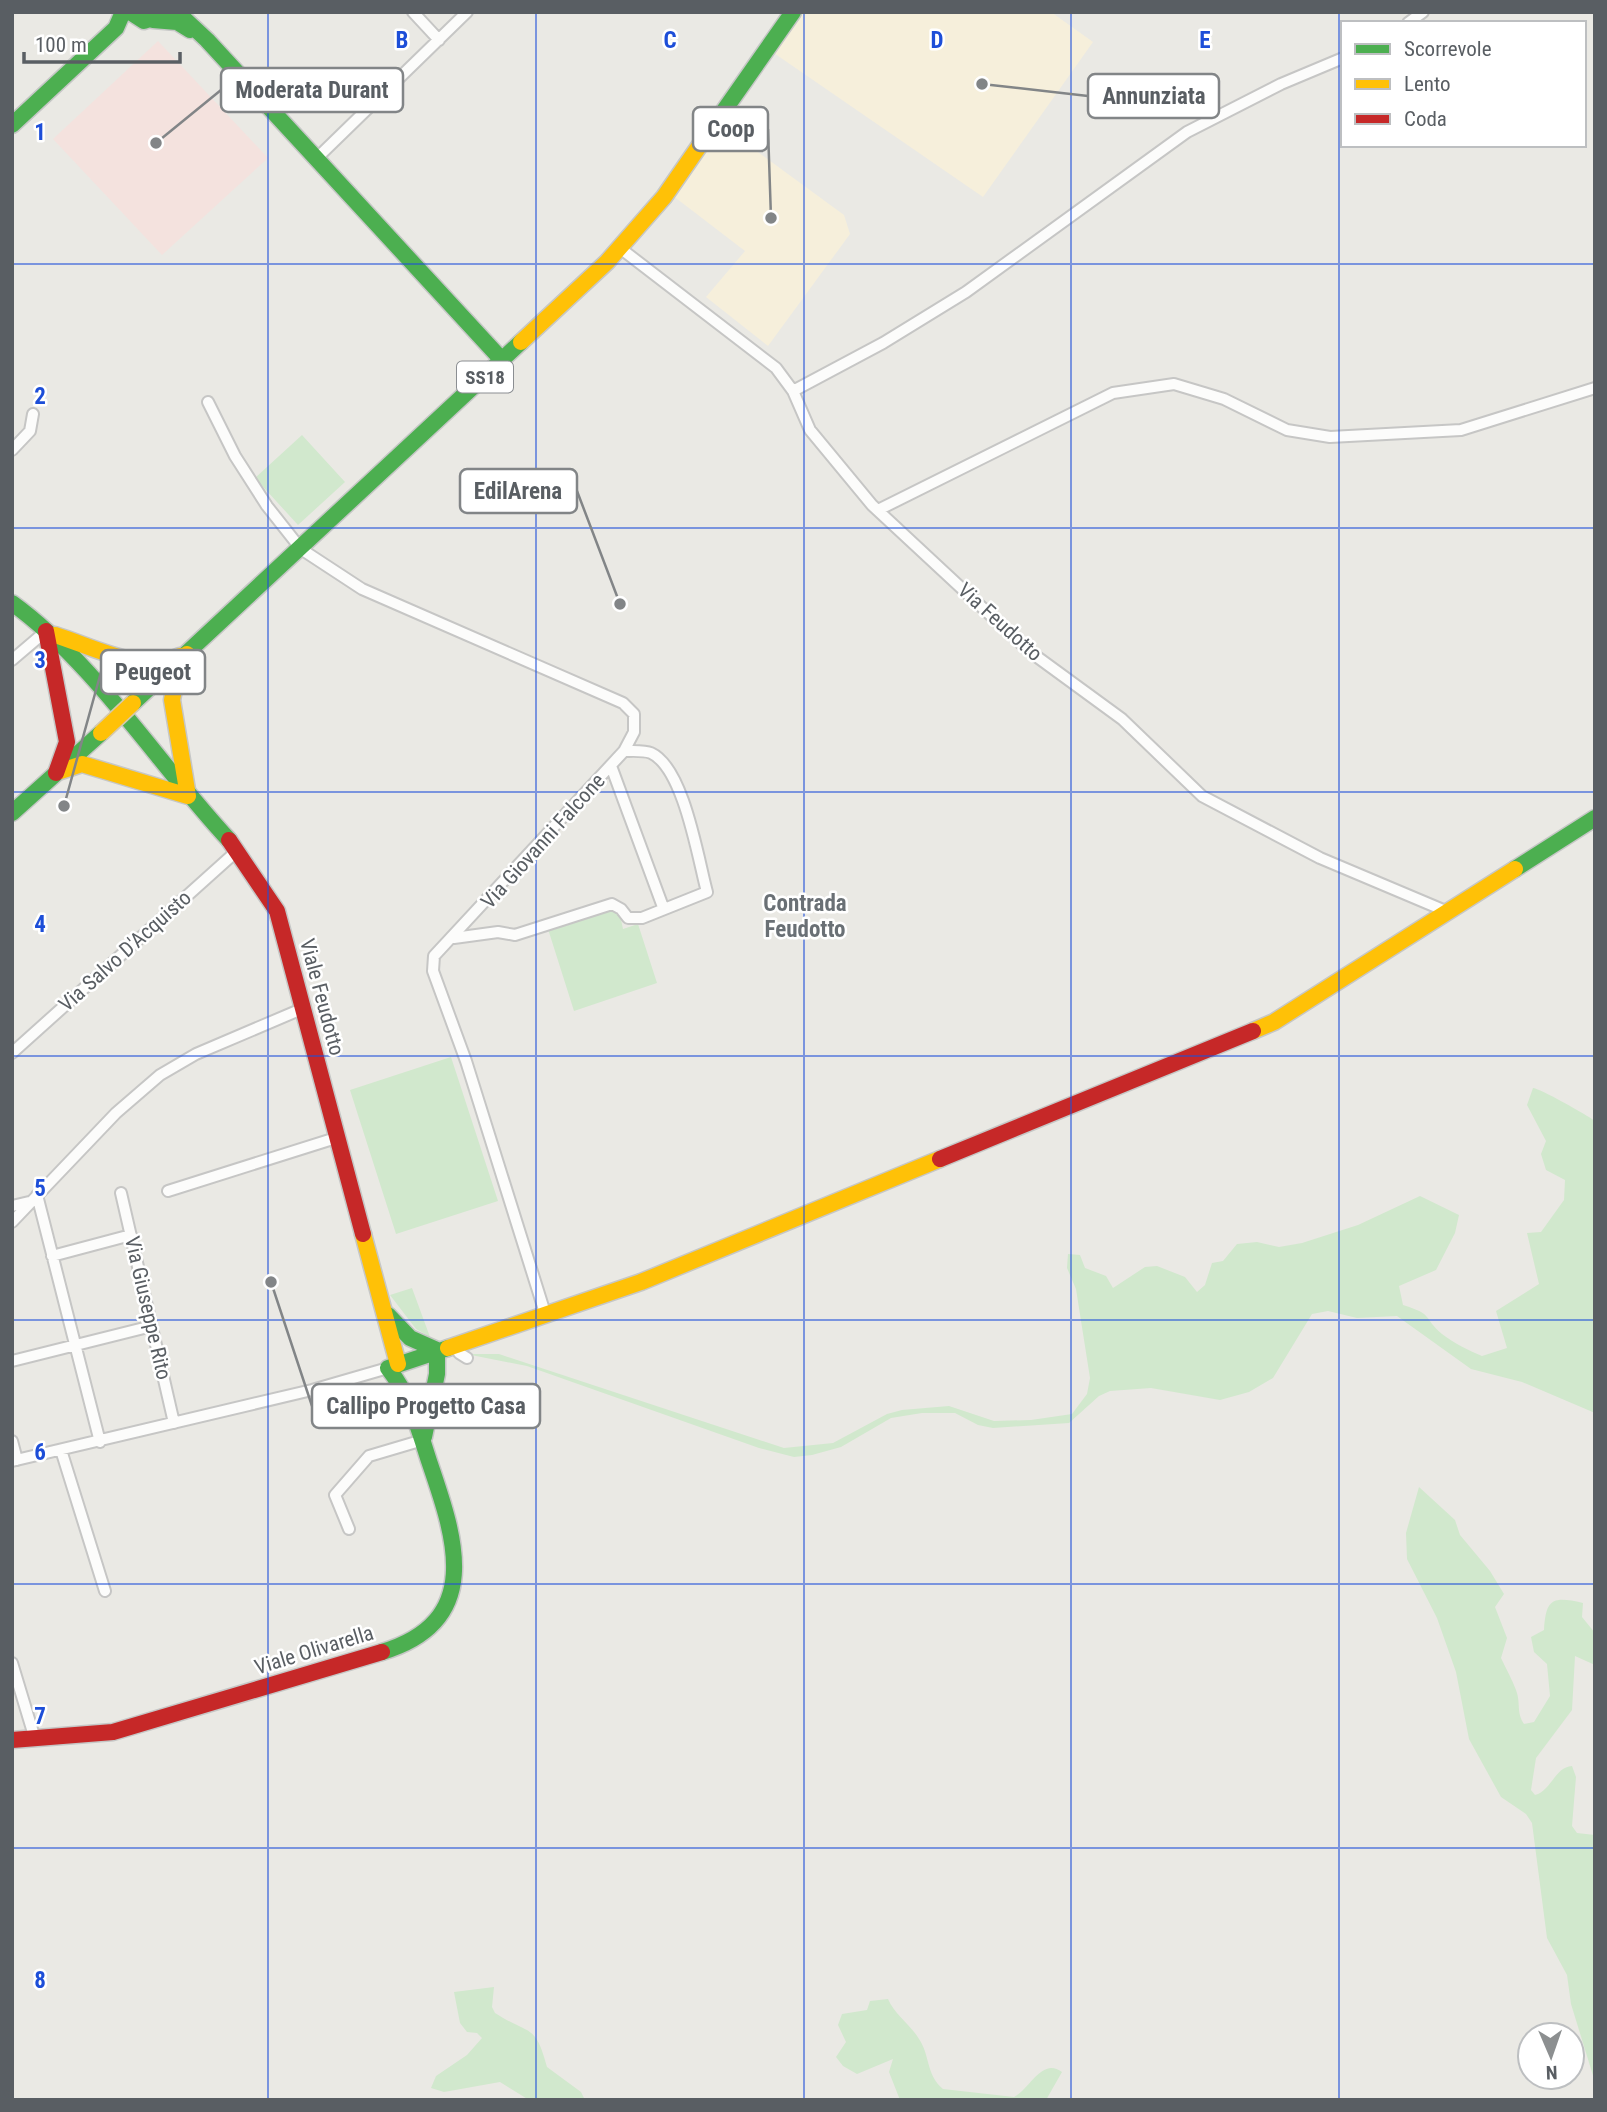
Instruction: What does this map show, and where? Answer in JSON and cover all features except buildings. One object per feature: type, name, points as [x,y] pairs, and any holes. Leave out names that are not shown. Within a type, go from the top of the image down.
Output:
[{"type":"street","points":[[116,28],[123,12]]},
{"type":"street","points":[[177,12],[207,40],[502,360]]},
{"type":"street","points":[[413,12],[439,40]]},
{"type":"street","points":[[317,158],[467,12]]},
{"type":"street","name":"SS18","points":[[12,813],[301,549],[620,248],[664,197],[793,12]]},
{"type":"street","points":[[12,125],[116,28],[148,16],[177,22],[207,40]]},
{"type":"street","points":[[793,390],[883,343],[967,292],[1187,132],[1282,83],[1341,59]]},
{"type":"street","name":"Via Feudotto","points":[[620,248],[776,368],[793,390],[810,430],[878,510],[1029,651],[1122,719],[1202,796],[1320,858],[1448,912]]},
{"type":"street","points":[[878,510],[1113,393],[1174,384],[1224,400],[1287,430],[1329,437],[1461,430],[1595,388]]},
{"type":"street","points":[[208,402],[235,456],[260,496],[301,549]]},
{"type":"street","points":[[12,450],[30,431],[33,414]]},
{"type":"street","name":"Via Giovanni Falcone","points":[[301,549],[362,589],[623,703],[634,714],[634,732],[624,751],[454,938],[434,956],[433,971],[466,1061],[545,1313]]},
{"type":"street","points":[[12,603],[46,631],[146,664],[163,664],[188,652]]},
{"type":"street","points":[[12,660],[46,631]]},
{"type":"street","points":[[46,631],[67,742],[56,773]]},
{"type":"street","name":"Viale Feudotto","points":[[46,631],[107,696],[188,796],[237,849],[277,911],[399,1363]]},
{"type":"street","points":[[56,773],[82,764],[188,796],[172,700],[176,679],[188,652]]},
{"type":"street","points":[[454,938],[498,932],[515,935],[612,905],[621,909],[628,918],[642,918],[663,907],[707,892],[691,829],[671,771],[650,752],[624,751]]},
{"type":"street","points":[[611,766],[663,907]]},
{"type":"street","points":[[12,1441],[15,1461],[312,1390],[641,1282],[1274,1022],[1595,818]]},
{"type":"street","name":"Via Salvo D'Acquisto","points":[[12,1053],[237,849]]},
{"type":"street","points":[[12,1222],[116,1113],[160,1075],[196,1054],[304,1008]]},
{"type":"street","points":[[168,1191],[339,1137]]},
{"type":"street","name":"Via Giuseppe Rito","points":[[121,1193],[174,1423]]},
{"type":"street","points":[[12,1206],[33,1199]]},
{"type":"street","points":[[33,1199],[52,1256],[100,1442]]},
{"type":"street","points":[[52,1256],[131,1235]]},
{"type":"street","points":[[388,1319],[410,1338],[437,1350]]},
{"type":"street","points":[[12,1362],[152,1326]]},
{"type":"street","points":[[456,1343],[459,1353],[467,1358]]},
{"type":"street","points":[[349,1529],[335,1495],[369,1456],[423,1440],[436,1380],[437,1350]]},
{"type":"street","name":"Viale Olivarella","points":[[12,1740],[113,1732],[415,1640],[432,1625],[450,1596],[456,1554],[445,1507],[405,1390],[399,1363]]},
{"type":"street","points":[[405,1390],[420,1389],[436,1380]]},
{"type":"street","points":[[61,1450],[105,1591]]},
{"type":"street","points":[[12,1663],[35,1739]]},
{"type":"shaded area","points":[[794,12],[1051,12],[1093,42],[983,197],[768,49]]},
{"type":"shaded area","points":[[158,41],[268,158],[162,255],[53,139]]},
{"type":"shaded area","points":[[717,122],[844,215],[850,234],[768,346],[706,297],[745,251],[668,192]]},
{"type":"green space","points":[[302,435],[345,482],[298,525],[255,478]]},
{"type":"green space","points":[[612,909],[620,915],[623,929],[638,924],[657,983],[574,1011],[548,929]]},
{"type":"green space","points":[[451,1057],[498,1201],[396,1234],[350,1090]]},
{"type":"green space","points":[[1533,1088],[1595,1121],[1595,1413],[1522,1382],[1471,1369],[1397,1316],[1357,1318],[1328,1311],[1312,1314],[1273,1378],[1249,1392],[1220,1400],[1151,1388],[1110,1391],[1099,1396],[1069,1423],[993,1428],[978,1425],[955,1413],[922,1413],[891,1418],[841,1447],[794,1457],[759,1448],[527,1366],[466,1354],[499,1354],[784,1448],[833,1443],[887,1414],[902,1410],[949,1406],[994,1421],[1031,1420],[1072,1414],[1087,1394],[1090,1378],[1076,1289],[1067,1268],[1068,1254],[1080,1255],[1085,1268],[1106,1276],[1113,1288],[1145,1267],[1157,1266],[1185,1277],[1197,1292],[1205,1285],[1212,1263],[1223,1261],[1237,1244],[1257,1242],[1279,1247],[1302,1243],[1358,1225],[1420,1196],[1459,1215],[1455,1233],[1436,1270],[1399,1286],[1403,1305],[1424,1314],[1447,1338],[1482,1356],[1507,1348],[1496,1311],[1539,1284],[1527,1233],[1541,1232],[1564,1200],[1565,1180],[1546,1170],[1541,1154],[1546,1141],[1527,1105]]},
{"type":"green space","points":[[412,1288],[430,1337],[416,1329],[390,1295]]},
{"type":"green space","points":[[1419,1487],[1455,1520],[1460,1535],[1490,1571],[1504,1594],[1495,1607],[1507,1638],[1501,1658],[1516,1690],[1524,1724],[1534,1722],[1550,1696],[1547,1664],[1534,1652],[1531,1637],[1544,1630],[1549,1606],[1558,1600],[1583,1603],[1582,1617],[1595,1633],[1595,1665],[1575,1656],[1572,1710],[1536,1758],[1531,1790],[1535,1795],[1540,1793],[1561,1770],[1572,1766],[1576,1777],[1572,1826],[1577,1833],[1595,1835],[1595,2082],[1586,2053],[1586,2021],[1576,2021],[1567,1975],[1547,1938],[1532,1823],[1526,1814],[1501,1797],[1469,1739],[1456,1672],[1437,1618],[1407,1559],[1406,1533]]},
{"type":"green space","points":[[494,1987],[492,2007],[495,2013],[530,2032],[539,2043],[547,2067],[581,2092],[585,2100],[529,2100],[500,2082],[444,2092],[431,2088],[436,2076],[467,2055],[482,2038],[477,2033],[467,2032],[460,2023],[454,1992]]},
{"type":"green space","points":[[888,1999],[919,2039],[934,2078],[943,2089],[1014,2097],[1042,2071],[1055,2068],[1062,2072],[1046,2100],[900,2100],[889,2072],[893,2059],[857,2074],[843,2066],[836,2057],[846,2042],[838,2025],[842,2014],[867,2010],[870,2001]]},
{"type":"traffic: fast","points":[[12,125],[116,28],[123,12]]},
{"type":"traffic: fast","points":[[130,12],[144,21],[162,15]]},
{"type":"traffic: fast","points":[[177,12],[207,40],[502,360]]},
{"type":"traffic: fast","points":[[709,132],[793,12]]},
{"type":"traffic: fast","points":[[153,20],[177,22],[190,30]]},
{"type":"traffic: fast","points":[[133,703],[521,342]]},
{"type":"traffic: fast","points":[[12,603],[42,627],[99,685],[229,840]]},
{"type":"traffic: fast","points":[[12,813],[101,733]]},
{"type":"traffic: fast","points":[[1515,869],[1595,818]]},
{"type":"traffic: fast","points":[[388,1315],[410,1338],[437,1350],[437,1374],[424,1437]]},
{"type":"traffic: fast","points":[[382,1652],[415,1638],[436,1620],[449,1598],[454,1573],[453,1547],[439,1490],[413,1412],[388,1368],[448,1348]]},
{"type":"traffic: slow","points":[[521,342],[607,262],[664,197],[709,132]]},
{"type":"traffic: slow","points":[[55,635],[101,652],[134,660],[165,661],[180,656]]},
{"type":"traffic: slow","points":[[61,771],[82,764],[188,796],[172,700],[176,679],[187,654]]},
{"type":"traffic: slow","points":[[101,733],[133,703]]},
{"type":"traffic: slow","points":[[1253,1031],[1274,1022],[1515,869]]},
{"type":"traffic: slow","points":[[448,1348],[641,1282],[940,1159]]},
{"type":"traffic: slow","points":[[363,1234],[398,1364]]},
{"type":"traffic: jam","points":[[46,631],[67,742],[56,773]]},
{"type":"traffic: jam","points":[[229,840],[277,911],[363,1234]]},
{"type":"traffic: jam","points":[[940,1159],[1253,1031]]},
{"type":"traffic: jam","points":[[12,1740],[113,1732],[382,1652]]},
{"type":"place","name":"Annunziata","points":[[982,84]]},
{"type":"place","name":"Moderata Durant","points":[[156,143]]},
{"type":"place","name":"Coop","points":[[771,218]]},
{"type":"place","name":"EdilArena","points":[[620,604]]},
{"type":"place","name":"Peugeot","points":[[64,806]]},
{"type":"place","name":"Callipo Progetto Casa","points":[[271,1282]]},
{"type":"district","name":"Contrada Feudotto","points":[[805,916]]}]
